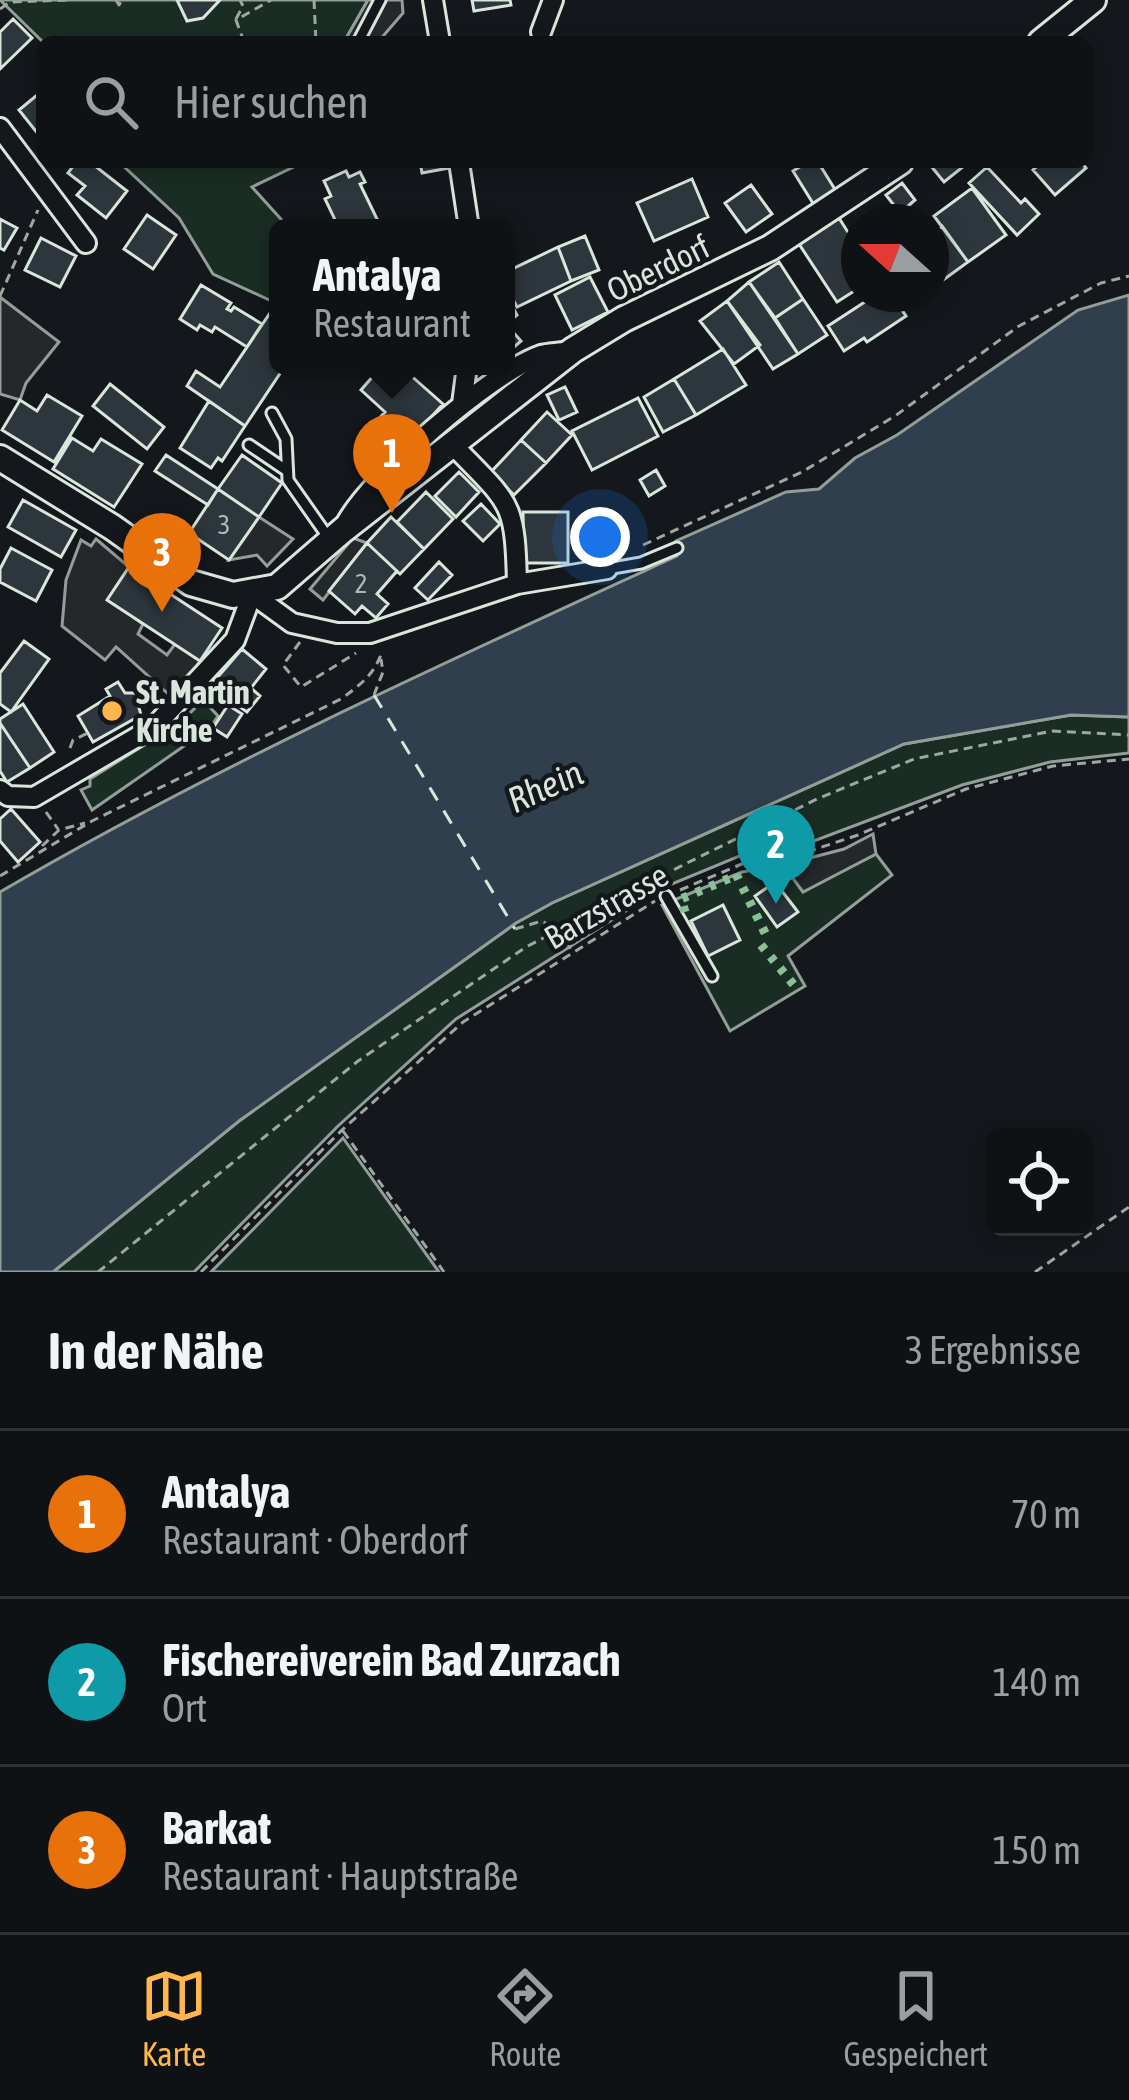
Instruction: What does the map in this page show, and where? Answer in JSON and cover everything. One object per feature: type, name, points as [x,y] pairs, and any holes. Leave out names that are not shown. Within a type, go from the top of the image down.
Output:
[{"type":"main road","points":[[1049,36],[1094,0]]},
{"type":"main road","name":"Oberdorf","points":[[252,594],[278,587],[573,350],[624,319],[770,248],[891,168]]},
{"type":"main road","points":[[0,458],[112,526],[191,583],[221,594],[252,594]]},
{"type":"street","points":[[434,0],[439,36]]},
{"type":"street","points":[[541,32],[553,0]]},
{"type":"street","points":[[0,128],[86,243]]},
{"type":"street","points":[[460,168],[468,219]]},
{"type":"street","points":[[515,371],[540,356],[573,350]]},
{"type":"street","points":[[462,404],[466,375]]},
{"type":"street","points":[[337,536],[357,502],[462,404],[509,375]]},
{"type":"street","points":[[452,445],[509,503],[516,524],[518,584]]},
{"type":"street","points":[[0,790],[8,796],[34,797],[154,728],[235,640],[252,594],[292,623],[337,632],[388,630],[518,584],[607,569]]},
{"type":"lane","points":[[361,36],[380,0]]},
{"type":"lane","points":[[272,413],[286,440],[286,470],[298,496],[337,536]]},
{"type":"lane","points":[[249,445],[286,470]]},
{"type":"lane","points":[[607,569],[641,563],[676,548]]},
{"type":"lane","points":[[666,896],[712,976]]},
{"type":"path","points":[[0,9],[10,2],[69,0]]},
{"type":"path","points":[[240,0],[243,6],[236,20],[242,36]]},
{"type":"path","points":[[236,20],[271,0]]},
{"type":"path","points":[[314,0],[316,36]]},
{"type":"path","points":[[0,296],[48,188]]},
{"type":"path","points":[[607,569],[649,541],[802,472],[895,416],[1018,326],[1101,283],[1129,275]]},
{"type":"path","points":[[0,876],[92,821],[341,699],[364,682],[380,657],[388,630]]},
{"type":"path","points":[[302,640],[283,665],[301,687],[366,647],[350,646]]},
{"type":"path","points":[[374,695],[383,672],[380,657]]},
{"type":"path","points":[[98,1272],[358,1061],[526,947],[798,808],[914,759],[1052,731],[1129,735]]},
{"type":"path","points":[[70,748],[88,733]]},
{"type":"path","name":"Barzstrasse","points":[[201,1272],[342,1130],[463,1022],[666,896],[769,853],[801,854],[858,835],[966,789],[1053,766],[1129,759]]},
{"type":"path","points":[[515,929],[542,921],[559,931],[573,952]]},
{"type":"path","points":[[342,1130],[444,1272]]},
{"type":"path","points":[[1034,1272],[1129,1207]]},
{"type":"green space","points":[[0,0],[368,0],[347,36],[37,36]]},
{"type":"green space","points":[[125,168],[292,168],[252,187],[281,219],[269,219],[269,300],[213,274],[179,218]]},
{"type":"green space","points":[[203,700],[218,716],[210,728],[92,810],[81,790],[90,786],[90,779],[181,722]]},
{"type":"green space","points":[[1071,715],[1129,717],[1129,753],[1050,762],[962,785],[798,847],[766,845],[662,888],[456,1019],[338,1126],[194,1272],[53,1272],[239,1121],[516,923],[552,903],[904,744]]},
{"type":"green space","points":[[876,854],[892,875],[788,956],[805,986],[730,1031],[662,905],[742,872],[783,865],[803,891]]},
{"type":"green space","points":[[343,1138],[439,1272],[211,1272]]},
{"type":"shaded area","points":[[368,0],[402,0],[403,13],[383,36],[347,36]]},
{"type":"shaded area","points":[[0,297],[59,342],[26,383],[20,400],[0,394]]},
{"type":"shaded area","points":[[259,517],[293,539],[267,566],[257,555],[229,560]]},
{"type":"shaded area","points":[[353,538],[367,543],[323,600],[310,589]]},
{"type":"shaded area","points":[[96,539],[129,567],[108,599],[143,624],[138,634],[167,655],[175,644],[200,661],[175,700],[116,647],[105,660],[62,626],[66,580],[81,540],[91,546]]},
{"type":"shaded area","points":[[873,834],[876,854],[803,892],[783,865],[844,849]]},
{"type":"water","name":"Rhein","points":[[1129,295],[1129,717],[1071,715],[904,744],[552,903],[516,923],[239,1121],[53,1272],[0,1272],[0,892],[250,758],[677,556],[676,541],[786,492],[819,489],[855,458],[897,435],[1078,310]]},
{"type":"building","points":[[177,0],[220,0],[203,18],[187,21]]},
{"type":"building","points":[[472,0],[510,0],[511,5],[474,11]]},
{"type":"building","points":[[13,19],[32,38],[0,69],[0,32]]},
{"type":"building","points":[[36,96],[36,131],[19,110]]},
{"type":"building","points":[[72,168],[98,168],[127,191],[106,218],[77,195],[85,186],[68,173]]},
{"type":"building","points":[[822,168],[836,191],[814,205],[793,171]]},
{"type":"building","points":[[933,168],[962,168],[944,182]]},
{"type":"building","points":[[988,168],[1021,203],[1025,199],[1039,214],[1017,235],[969,183]]},
{"type":"building","points":[[1035,168],[1086,168],[1055,195]]},
{"type":"building","points":[[346,171],[349,177],[360,172],[365,182],[360,184],[377,219],[335,219],[325,199],[331,196],[324,181]]},
{"type":"building","points":[[692,179],[708,217],[654,241],[637,203]]},
{"type":"building","points":[[902,183],[915,200],[893,204],[886,195]]},
{"type":"building","points":[[751,185],[772,214],[746,232],[725,203]]},
{"type":"building","points":[[972,188],[1006,235],[968,262],[949,236],[949,205]]},
{"type":"building","points":[[147,215],[176,235],[153,269],[124,249]]},
{"type":"building","points":[[839,218],[841,299],[837,302],[799,244]]},
{"type":"building","points":[[0,219],[17,228],[4,250],[0,248]]},
{"type":"building","points":[[585,236],[599,270],[571,281],[558,247]]},
{"type":"building","points":[[949,236],[968,262],[949,276]]},
{"type":"building","points":[[41,238],[76,256],[60,287],[25,270]]},
{"type":"building","points":[[558,247],[571,281],[517,307],[515,268]]},
{"type":"building","points":[[779,262],[803,299],[775,318],[749,282]]},
{"type":"building","points":[[590,277],[608,312],[572,330],[555,295]]},
{"type":"building","points":[[749,282],[798,354],[773,369],[727,301]]},
{"type":"building","points":[[201,285],[231,303],[227,309],[234,307],[262,324],[247,347],[215,327],[212,332],[200,325],[197,330],[180,319]]},
{"type":"building","points":[[803,299],[827,335],[798,354],[775,318]]},
{"type":"building","points":[[727,301],[760,345],[734,364],[700,321]]},
{"type":"building","points":[[849,312],[903,312],[906,316],[844,351],[828,326]]},
{"type":"building","points":[[269,314],[269,375],[279,375],[245,426],[187,386],[196,371],[220,387]]},
{"type":"building","points":[[723,349],[746,385],[696,415],[674,379]]},
{"type":"building","points":[[374,375],[410,375],[443,404],[393,459],[365,434],[385,412],[361,390]]},
{"type":"building","points":[[674,379],[696,415],[663,432],[644,397]]},
{"type":"building","points":[[110,384],[164,427],[147,449],[93,406]]},
{"type":"building","points":[[565,387],[577,412],[559,420],[547,395]]},
{"type":"building","points":[[47,395],[82,416],[54,462],[2,430],[20,400],[37,411]]},
{"type":"building","points":[[638,398],[658,436],[592,470],[572,431]]},
{"type":"building","points":[[209,401],[245,426],[222,461],[218,458],[211,468],[180,448]]},
{"type":"building","points":[[547,412],[572,435],[546,463],[521,440]]},
{"type":"building","points":[[72,438],[93,451],[101,439],[142,464],[114,507],[53,469]]},
{"type":"building","points":[[521,440],[546,463],[514,495],[491,472]]},
{"type":"building","points":[[166,455],[218,489],[208,505],[155,471]]},
{"type":"building","points":[[242,455],[282,483],[259,517],[218,489]]},
{"type":"building","points":[[656,470],[665,486],[649,496],[640,480]]},
{"type":"building","points":[[459,472],[479,492],[456,517],[435,496]]},
{"type":"building","points":[[218,489],[259,517],[229,560],[189,533]]},
{"type":"building","points":[[426,492],[453,519],[424,549],[397,522]]},
{"type":"building","points":[[23,500],[76,530],[61,557],[8,527]]},
{"type":"building","points":[[481,504],[500,524],[483,541],[463,521]]},
{"type":"building","points":[[523,512],[568,512],[568,563],[524,563]]},
{"type":"building","points":[[391,517],[424,549],[400,574],[367,543]]},
{"type":"building","points":[[367,543],[397,571],[377,594],[388,604],[376,618],[362,606],[355,614],[329,591]]},
{"type":"building","points":[[11,548],[52,570],[36,601],[0,582],[0,569]]},
{"type":"building","points":[[439,562],[452,575],[428,600],[415,588]]},
{"type":"building","points":[[129,567],[222,628],[200,661],[107,600]]},
{"type":"building","points":[[24,641],[49,659],[11,712],[0,704],[0,673]]},
{"type":"building","points":[[242,649],[266,669],[251,688],[260,696],[247,712],[210,686]]},
{"type":"building","name":"St. Martin Kirche","points":[[118,682],[125,693],[135,693],[141,715],[93,742],[78,716],[110,696],[106,689]]},
{"type":"building","points":[[23,704],[54,752],[30,768],[0,723]]},
{"type":"building","points":[[228,705],[242,714],[227,737],[213,728]]},
{"type":"building","points":[[0,723],[30,768],[7,782],[0,771]]},
{"type":"building","points":[[11,809],[40,842],[18,862],[0,841],[0,819]]},
{"type":"building","points":[[775,882],[798,912],[777,927],[755,896]]},
{"type":"building","points":[[723,905],[740,940],[708,956],[691,921]]},
{"type":"ferry route","points":[[374,695],[515,929]]},
{"type":"hedge","points":[[736,874],[769,941]]},
{"type":"hedge","points":[[685,912],[681,899],[737,875]]},
{"type":"hedge","points":[[761,945],[798,990]]},
{"type":"place","name":"Antalya","points":[[392,513]]},
{"type":"place","name":"Barkat","points":[[162,612]]},
{"type":"place","name":"St. Martin Kirche","points":[[112,711]]},
{"type":"place","name":"Fischereiverein Bad Zurzach","points":[[776,904]]}]
